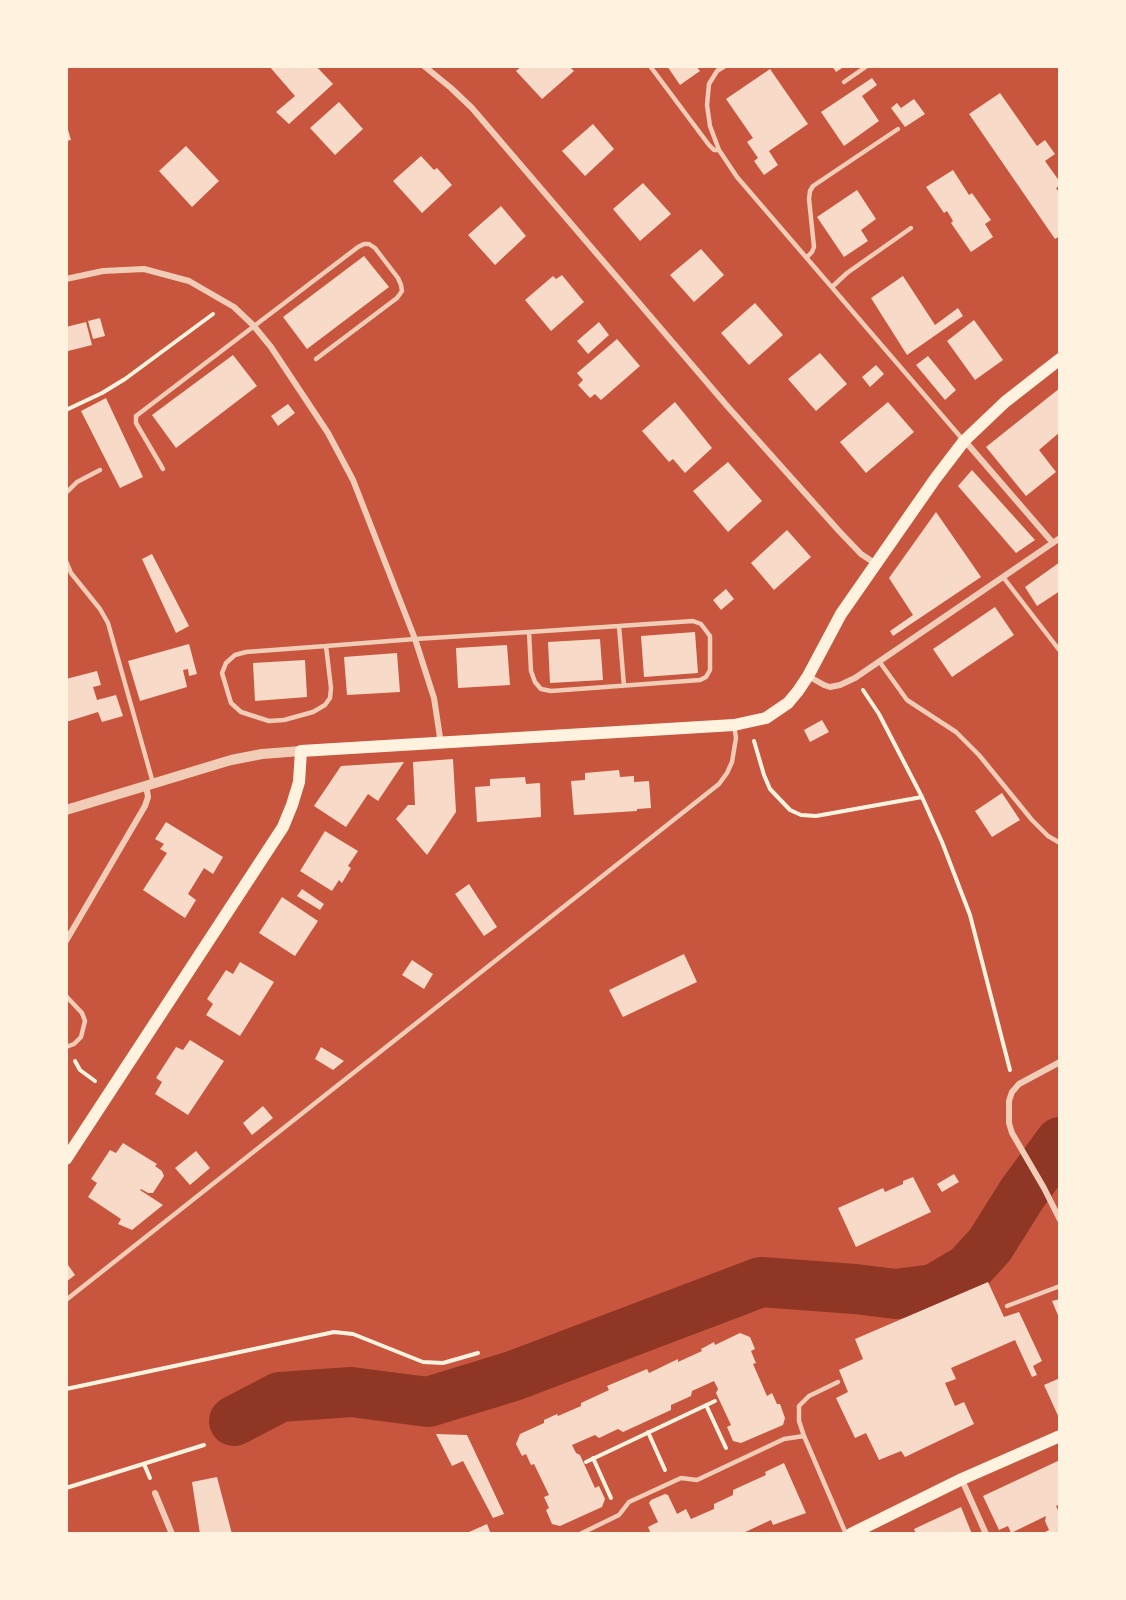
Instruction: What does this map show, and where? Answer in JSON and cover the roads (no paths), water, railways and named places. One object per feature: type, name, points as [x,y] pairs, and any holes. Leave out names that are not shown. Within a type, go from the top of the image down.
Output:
[{"type":"main road","points":[[66,1159],[283,826],[299,782],[301,752],[734,725],[766,718],[788,703],[808,676],[841,614],[964,441],[1005,402],[1060,359]]},
{"type":"main road","points":[[851,1534],[962,1479],[1060,1436]]},
{"type":"street","points":[[424,66],[472,108],[736,416],[839,531],[861,554],[876,564]]},
{"type":"street","points":[[66,279],[103,271],[144,269],[189,281],[234,307],[271,347],[341,456],[357,491],[415,639],[434,698],[441,744]]},
{"type":"street","points":[[964,441],[1053,543]]},
{"type":"street","points":[[808,676],[824,685],[840,685],[855,678],[1060,538]]},
{"type":"street","points":[[66,810],[231,760],[262,754],[301,752]]},
{"type":"street","points":[[66,941],[145,806],[149,784]]},
{"type":"street","points":[[1060,1062],[1019,1084],[1012,1092],[1009,1101],[1010,1123],[1017,1143],[1060,1220]]},
{"type":"street","points":[[962,1479],[986,1534]]},
{"type":"street","points":[[155,1493],[171,1534]]},
{"type":"lane","points":[[650,66],[709,145],[714,150],[719,150]]},
{"type":"lane","points":[[725,66],[717,71],[709,84],[707,105],[710,126],[719,150],[737,177],[964,441]]},
{"type":"lane","points":[[844,82],[867,66]]},
{"type":"lane","points":[[807,257],[814,247],[809,199],[813,186],[898,129]]},
{"type":"lane","points":[[832,287],[847,273],[911,228]]},
{"type":"lane","points":[[163,469],[136,423],[136,416],[358,247],[369,244],[375,248],[398,278],[402,291],[316,359]]},
{"type":"lane","points":[[66,493],[77,482],[100,470]]},
{"type":"lane","points":[[66,561],[71,573],[100,609],[108,623],[149,784]]},
{"type":"lane","points":[[1003,577],[1060,651]]},
{"type":"lane","points":[[326,645],[331,687],[330,698],[325,705],[313,712],[284,720],[269,721],[241,712],[231,703],[222,673],[226,663],[235,656],[246,652],[326,645],[693,621],[701,624],[710,636],[710,670],[706,677],[700,680],[551,692],[541,689],[535,682],[531,671],[529,632]]},
{"type":"lane","points":[[620,626],[624,686]]},
{"type":"lane","points":[[879,662],[907,700],[956,732],[979,755],[1032,820],[1048,836],[1060,843]]},
{"type":"lane","points":[[66,1300],[719,784],[732,762],[736,738],[734,725]]},
{"type":"lane","points":[[66,996],[85,1021],[81,1037],[74,1044],[66,1047]]},
{"type":"lane","points":[[1007,1306],[1060,1286]]},
{"type":"lane","points":[[838,1382],[809,1396],[799,1406],[799,1421],[846,1534]]},
{"type":"lane","points":[[580,1534],[619,1515],[629,1502],[681,1478],[697,1480],[784,1439],[804,1436]]},
{"type":"waterway","points":[[234,1421],[280,1397],[351,1392],[428,1402],[513,1376],[761,1282],[896,1294],[934,1289],[968,1269],[990,1245],[1022,1194],[1060,1142]]}]
